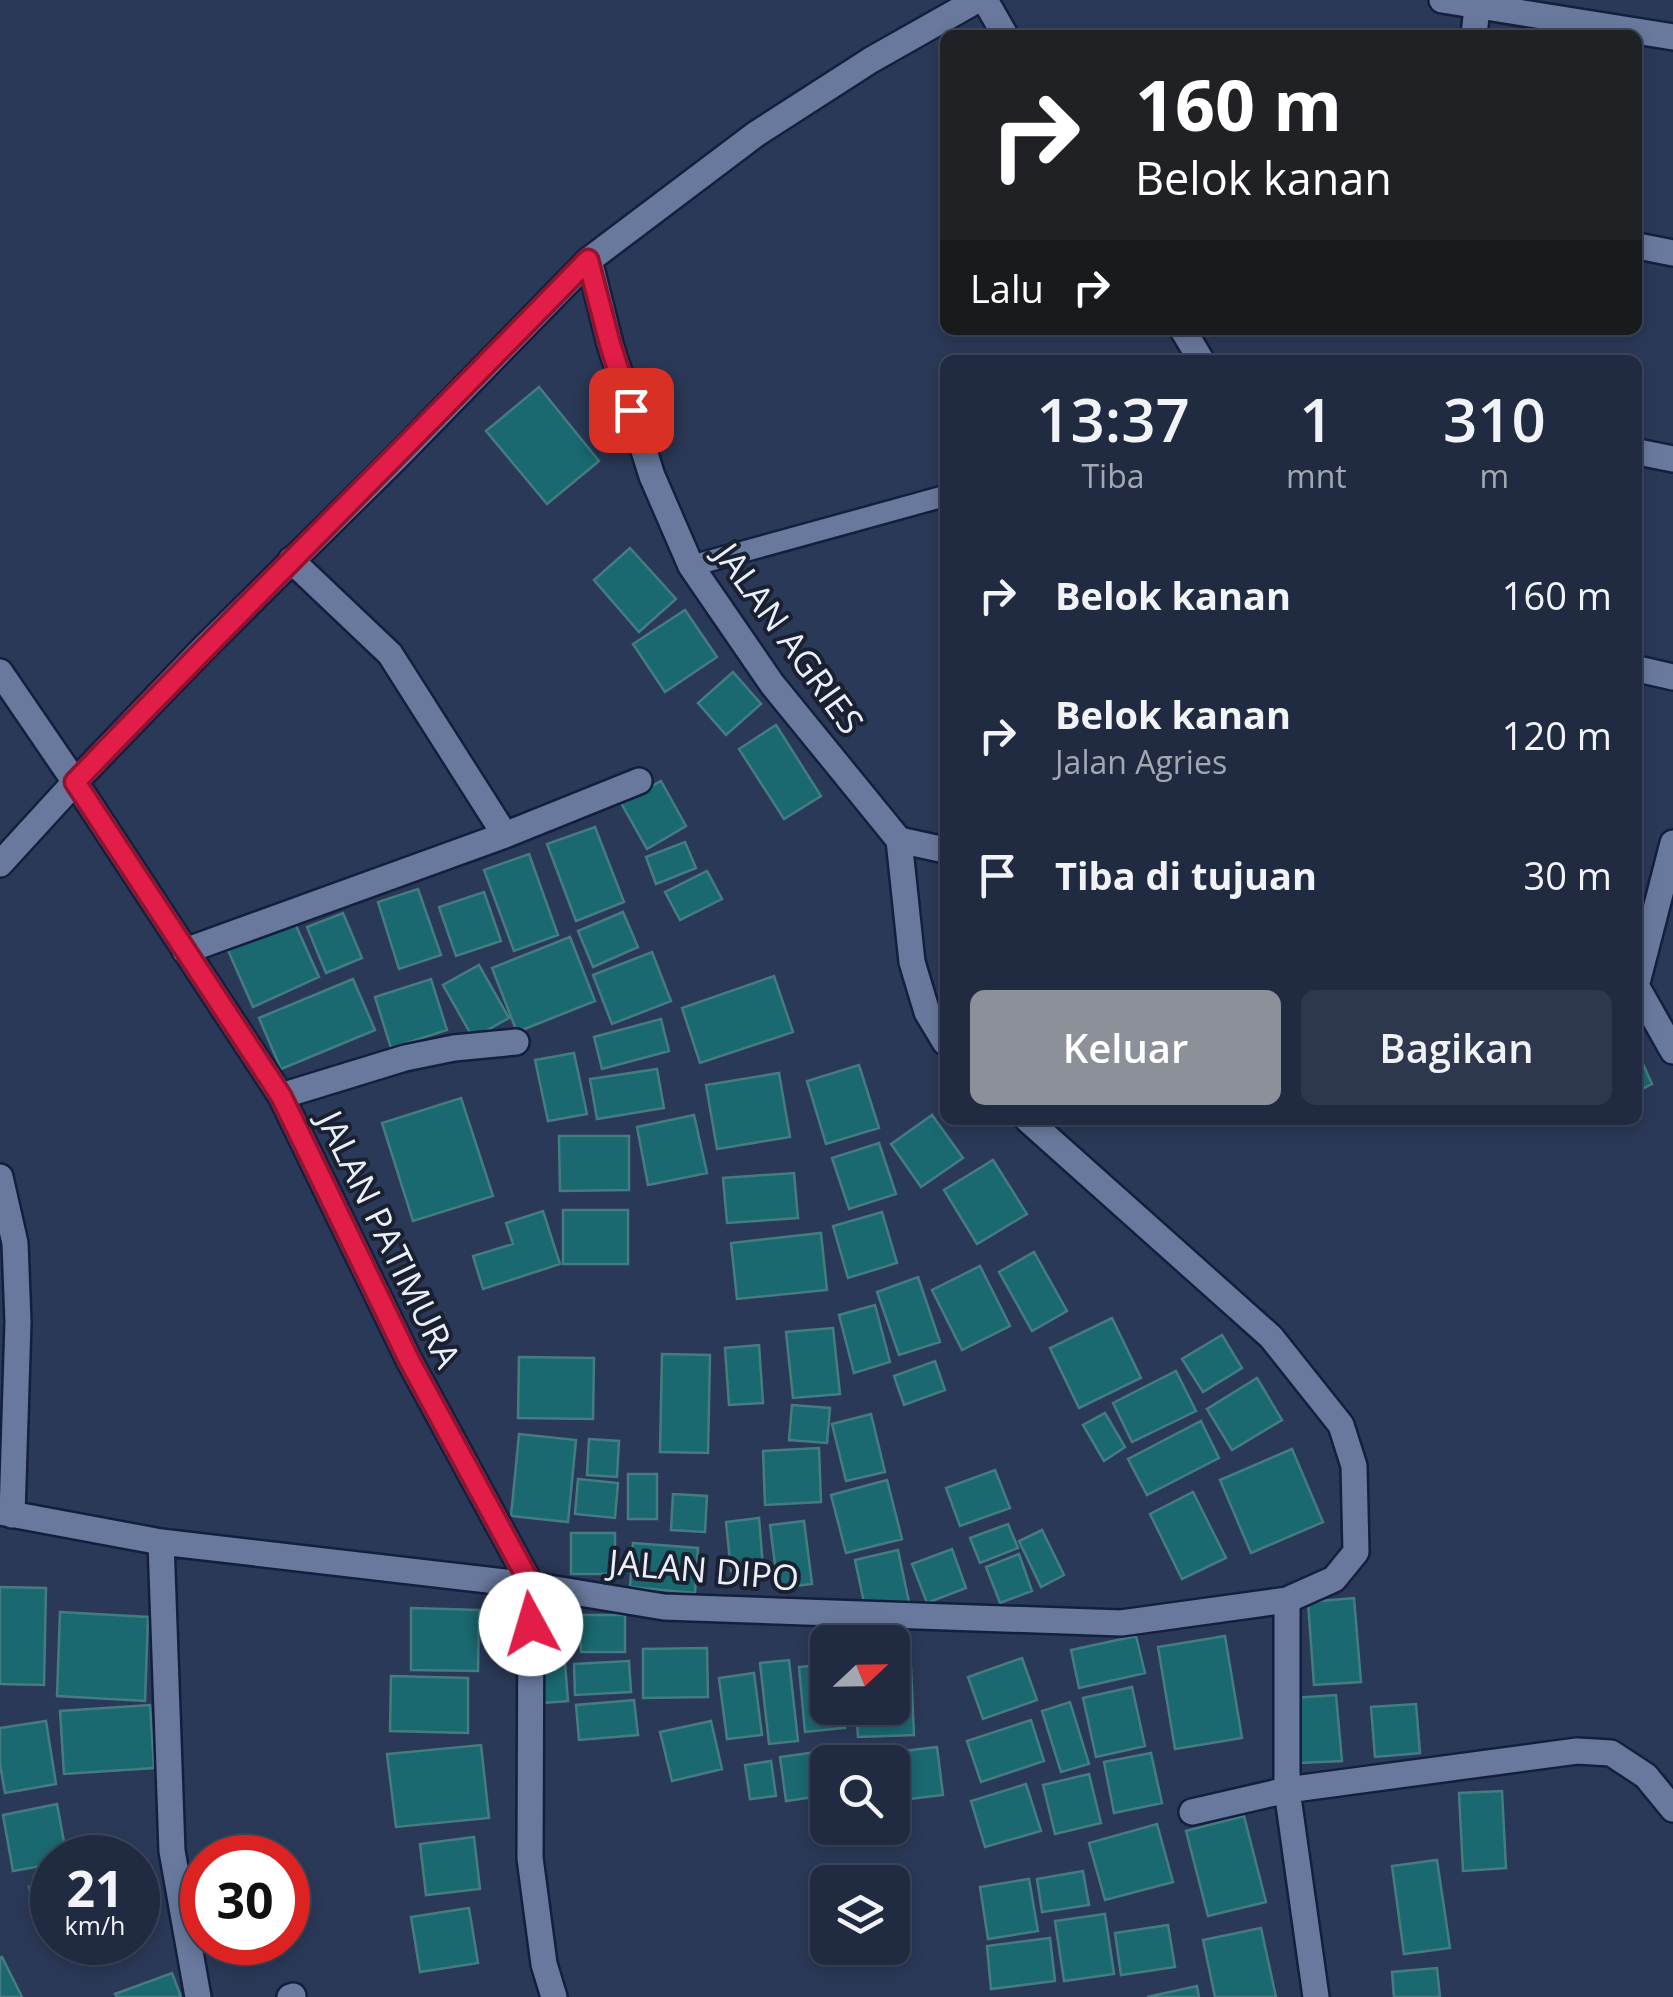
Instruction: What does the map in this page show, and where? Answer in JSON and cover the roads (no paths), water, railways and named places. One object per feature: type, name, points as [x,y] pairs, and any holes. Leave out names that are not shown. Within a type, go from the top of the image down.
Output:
[{"type":"street","points":[[0,864],[290,560],[588,260],[756,134],[871,60],[977,0]]},
{"type":"street","points":[[985,0],[1002,30]]},
{"type":"street","points":[[1442,0],[1622,30]]},
{"type":"street","points":[[1475,30],[1477,7]]},
{"type":"street","points":[[1642,33],[1673,38]]},
{"type":"street","points":[[1642,247],[1673,253]]},
{"type":"street","name":"JALAN AGRIES","points":[[588,260],[652,476],[691,566],[772,684],[899,840]]},
{"type":"street","points":[[1642,453],[1673,460]]},
{"type":"street","points":[[290,560],[390,654],[505,835]]},
{"type":"street","points":[[1642,670],[1673,676]]},
{"type":"street","name":"JALAN PATIMURA","points":[[0,672],[281,1096],[409,1360],[531,1585]]},
{"type":"street","points":[[186,950],[505,835],[638,781]]},
{"type":"street","points":[[940,849],[899,840],[912,962],[927,1012],[940,1034]]},
{"type":"street","points":[[1642,964],[1673,843]]},
{"type":"street","points":[[1642,996],[1673,1051]]},
{"type":"street","points":[[281,1096],[405,1058],[516,1042]]},
{"type":"street","points":[[1034,1125],[1271,1338],[1341,1425],[1354,1466],[1356,1552],[1334,1579],[1287,1600],[1287,1790],[1316,1997]]},
{"type":"street","points":[[0,1176],[15,1244],[18,1322],[6,1514]]},
{"type":"street","name":"JALAN DIPO","points":[[6,1514],[161,1542],[531,1585],[664,1607],[1121,1623],[1287,1600]]},
{"type":"street","points":[[161,1542],[172,1851],[198,1997]]},
{"type":"street","points":[[531,1585],[530,1858],[544,1964],[554,1997]]},
{"type":"street","points":[[1192,1812],[1287,1790],[1576,1751],[1611,1752],[1646,1776],[1673,1809]]},
{"type":"lane","points":[[691,566],[940,497]]}]
